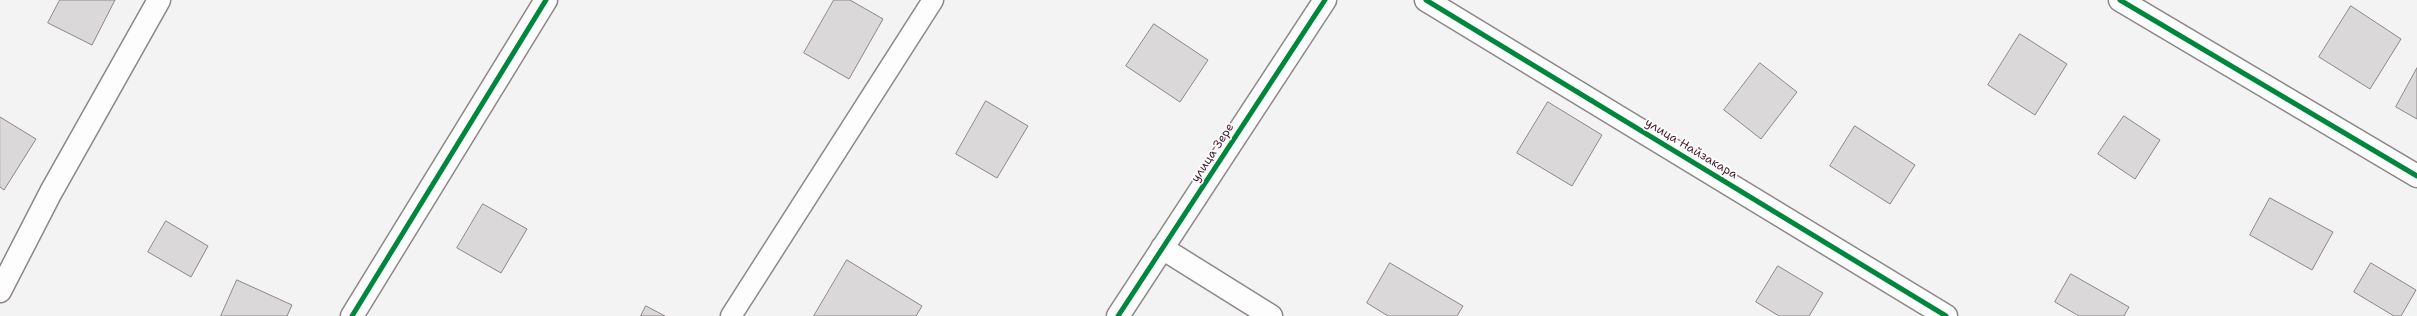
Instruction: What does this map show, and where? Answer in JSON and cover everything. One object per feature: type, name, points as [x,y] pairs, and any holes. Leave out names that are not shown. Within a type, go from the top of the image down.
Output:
[{"type":"street","points":[[0,291],[51,192],[159,0]]},
{"type":"street","points":[[352,316],[546,0]]},
{"type":"street","name":"улица Зере","points":[[1118,316],[1325,0]]},
{"type":"street","name":"улица Найзакара","points":[[1426,0],[1946,316]]},
{"type":"street","points":[[2120,0],[2417,176]]},
{"type":"street","points":[[1162,248],[1271,316]]},
{"type":"lane","points":[[731,316],[933,0]]},
{"type":"building","points":[[60,0],[115,0],[92,45],[48,23]]},
{"type":"building","points":[[834,0],[850,0],[883,19],[849,79],[804,53]]},
{"type":"building","points":[[2351,6],[2401,39],[2370,89],[2319,57]]},
{"type":"building","points":[[1154,24],[1208,60],[1180,102],[1126,66]]},
{"type":"building","points":[[2020,34],[2067,64],[2035,115],[1988,85]]},
{"type":"building","points":[[1760,63],[1797,92],[1761,139],[1724,110]]},
{"type":"building","points":[[2417,68],[2417,119],[2396,107]]},
{"type":"building","points":[[986,101],[1028,126],[997,178],[956,154]]},
{"type":"building","points":[[1548,102],[1602,135],[1572,186],[1517,153]]},
{"type":"building","points":[[2124,116],[2160,140],[2135,179],[2098,154]]},
{"type":"building","points":[[0,117],[36,139],[4,190],[0,187]]},
{"type":"building","points":[[1855,126],[1915,165],[1890,204],[1830,166]]},
{"type":"building","points":[[2270,198],[2333,232],[2312,270],[2250,235]]},
{"type":"building","points":[[483,204],[527,229],[501,273],[457,248]]},
{"type":"building","points":[[166,221],[208,246],[191,277],[148,252]]},
{"type":"building","points":[[847,260],[922,306],[916,316],[814,316]]},
{"type":"building","points":[[1390,263],[1463,306],[1457,316],[1388,316],[1367,303]]},
{"type":"building","points":[[2371,263],[2416,290],[2401,316],[2394,316],[2354,292]]},
{"type":"building","points":[[1778,266],[1823,293],[1809,316],[1779,316],[1756,302]]},
{"type":"building","points":[[2071,274],[2129,307],[2124,316],[2079,316],[2055,302]]},
{"type":"building","points":[[237,280],[292,305],[287,316],[221,316]]},
{"type":"building","points":[[646,306],[665,316],[641,316]]},
{"type":"cycle path","points":[[352,316],[546,0]]},
{"type":"cycle path","points":[[1118,316],[1325,0]]},
{"type":"cycle path","points":[[1426,0],[1946,316]]},
{"type":"cycle path","points":[[2120,0],[2417,176]]}]
